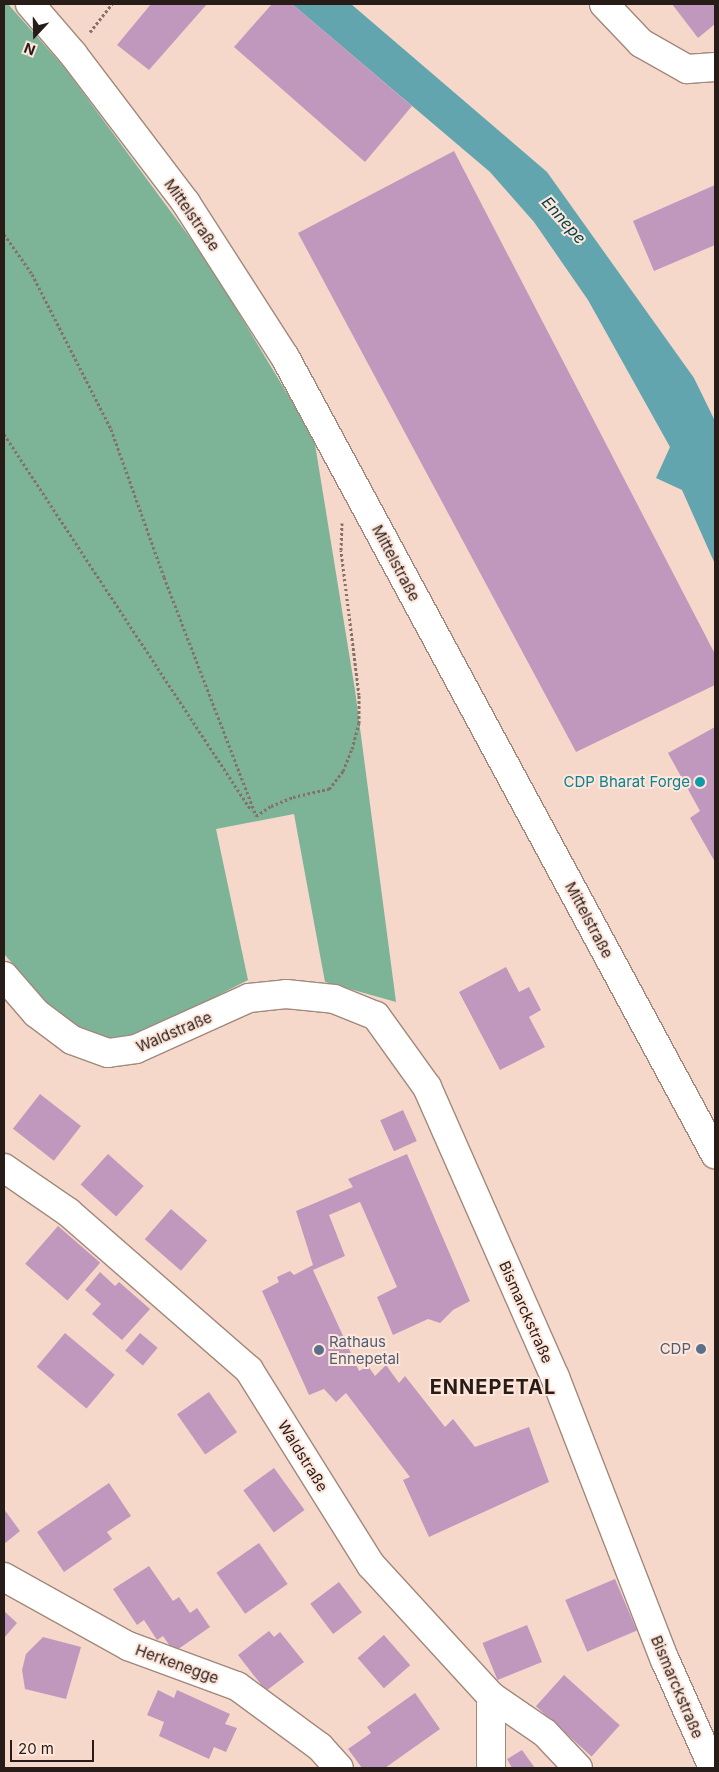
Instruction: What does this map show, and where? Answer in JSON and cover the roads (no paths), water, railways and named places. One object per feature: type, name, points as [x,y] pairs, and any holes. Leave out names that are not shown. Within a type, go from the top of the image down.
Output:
[{"type":"street","name":"Mittelstraße","points":[[30,4],[73,54],[186,204],[285,357],[715,1154]]},
{"type":"street","points":[[604,4],[641,43],[687,69],[715,67]]},
{"type":"street","name":"Waldstraße","points":[[4,976],[36,1013],[72,1040],[108,1053],[136,1049],[249,998]]},
{"type":"street","name":"Bismarckstraße","points":[[249,998],[286,994],[334,999],[376,1016],[427,1086],[555,1377],[664,1660],[713,1768]]},
{"type":"street","name":"Waldstraße","points":[[4,1168],[68,1212],[250,1370],[371,1565],[491,1696],[545,1733],[578,1768]]},
{"type":"street","name":"Herkenegge","points":[[4,1577],[128,1646],[237,1686],[320,1747],[339,1768]]},
{"type":"street","points":[[491,1696],[491,1768]]},
{"type":"water","name":"Ennepe","points":[[292,4],[351,4],[547,172],[694,378],[714,419],[715,564],[682,490],[656,478],[670,447],[588,300],[534,222],[490,172]]},
{"type":"place","name":"CDP Bharat Forge","points":[[700,782]]},
{"type":"place","name":"CDP","points":[[701,1349]]},
{"type":"place","name":"Rathaus Ennepetal","points":[[319,1350]]},
{"type":"district","name":"ENNEPETAL","points":[[493,1387]]}]
